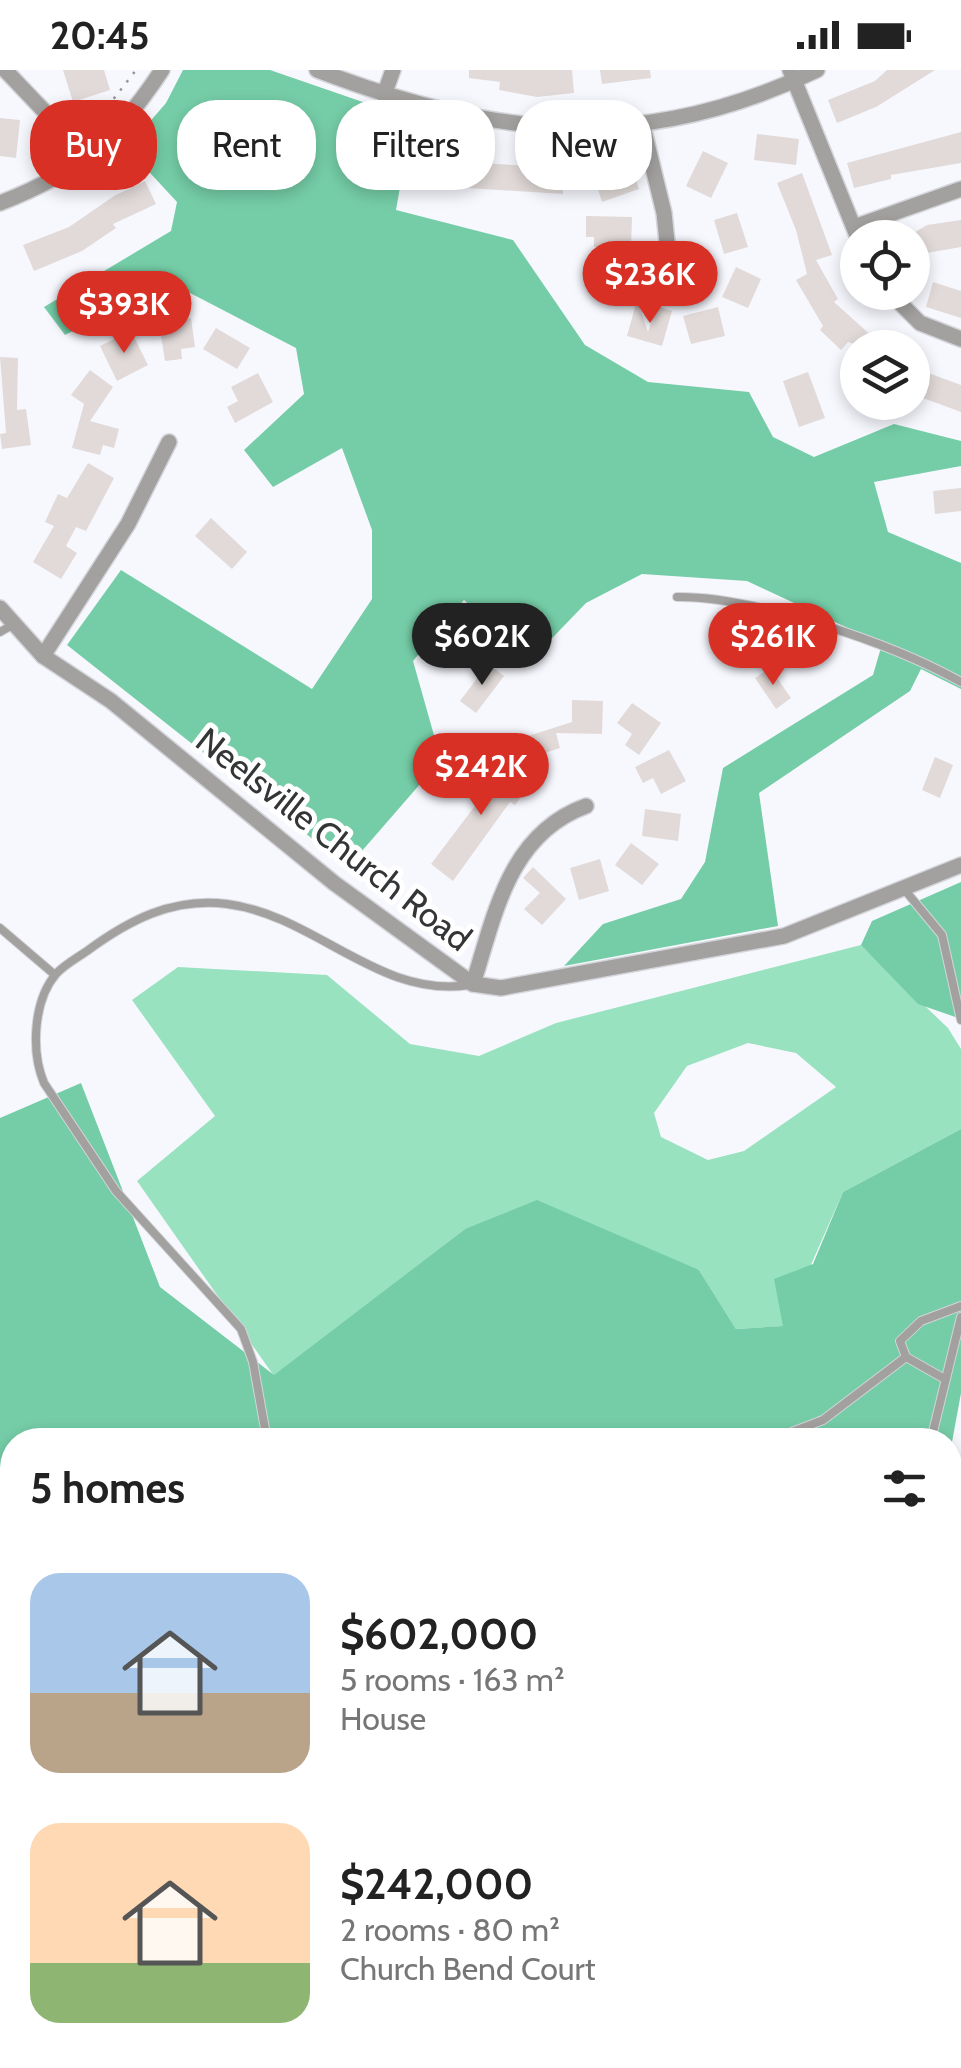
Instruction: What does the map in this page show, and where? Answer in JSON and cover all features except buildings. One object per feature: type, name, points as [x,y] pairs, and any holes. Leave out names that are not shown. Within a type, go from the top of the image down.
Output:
[{"type":"street","points":[[5,70],[34,100]]},
{"type":"street","points":[[142,100],[162,70]]},
{"type":"street","points":[[317,70],[442,113],[515,126]]},
{"type":"street","points":[[384,96],[393,70]]},
{"type":"street","points":[[652,121],[718,108],[792,76],[817,70]]},
{"type":"street","points":[[792,76],[851,220]]},
{"type":"street","points":[[652,164],[664,213],[669,260]]},
{"type":"street","points":[[885,220],[961,189]]},
{"type":"street","points":[[0,203],[30,190]]},
{"type":"street","points":[[907,310],[920,323],[961,340]]},
{"type":"street","points":[[43,656],[128,524],[169,442]]},
{"type":"street","name":"Neelsville Church Road","points":[[0,608],[7,628],[111,701],[342,889],[473,984],[501,988],[784,936],[961,865]]},
{"type":"street","points":[[473,984],[505,881],[525,849],[558,816],[586,806]]},
{"type":"lane","points":[[677,597],[722,600],[825,628],[961,682]]},
{"type":"lane","points":[[904,889],[942,934],[961,1020]]},
{"type":"lane","points":[[265,1428],[253,1362],[241,1329],[116,1192],[44,1084],[37,1067],[36,1031],[55,975],[124,924],[157,910],[225,903],[282,919],[398,978],[438,990],[473,984]]},
{"type":"lane","points":[[0,928],[55,975]]},
{"type":"lane","points":[[943,1378],[906,1357],[900,1341],[913,1326],[961,1306]]},
{"type":"lane","points":[[933,1428],[961,1317]]},
{"type":"lane","points":[[803,1428],[824,1420],[906,1357]]},
{"type":"path","points":[[113,100],[136,70]]},
{"type":"green space","points":[[183,70],[270,70],[357,100],[336,100],[336,190],[400,190],[396,210],[513,240],[585,345],[648,382],[749,392],[773,437],[814,457],[894,424],[961,441],[961,466],[874,482],[888,532],[961,563],[961,689],[921,669],[910,691],[759,793],[778,926],[564,966],[603,924],[681,899],[705,862],[723,768],[873,675],[882,644],[747,581],[642,574],[586,603],[530,661],[464,600],[413,661],[441,760],[348,867],[67,645],[121,570],[312,689],[372,599],[372,530],[342,448],[273,487],[244,450],[304,394],[296,348],[167,281],[65,335],[44,307],[171,231],[177,202],[157,180],[157,113]]},
{"type":"green space","points":[[961,882],[961,1019],[918,1004],[861,945],[872,921]]},
{"type":"green space","points":[[861,945],[948,1028],[961,1049],[961,1129],[843,1192],[784,1326],[736,1329],[699,1270],[465,1229],[274,1376],[137,1181],[215,1116],[132,1000],[178,967],[327,975],[410,1044],[479,1056],[556,1023]],"holes":[[[748,1043],[796,1053],[836,1087],[744,1151],[708,1160],[661,1137],[654,1113],[687,1066]]]},
{"type":"green space","points":[[81,1083],[160,1287],[274,1375],[465,1229],[537,1200],[699,1270],[736,1329],[783,1326],[774,1279],[813,1264],[843,1192],[961,1129],[961,1393],[955,1428],[0,1428],[0,1118]]}]
